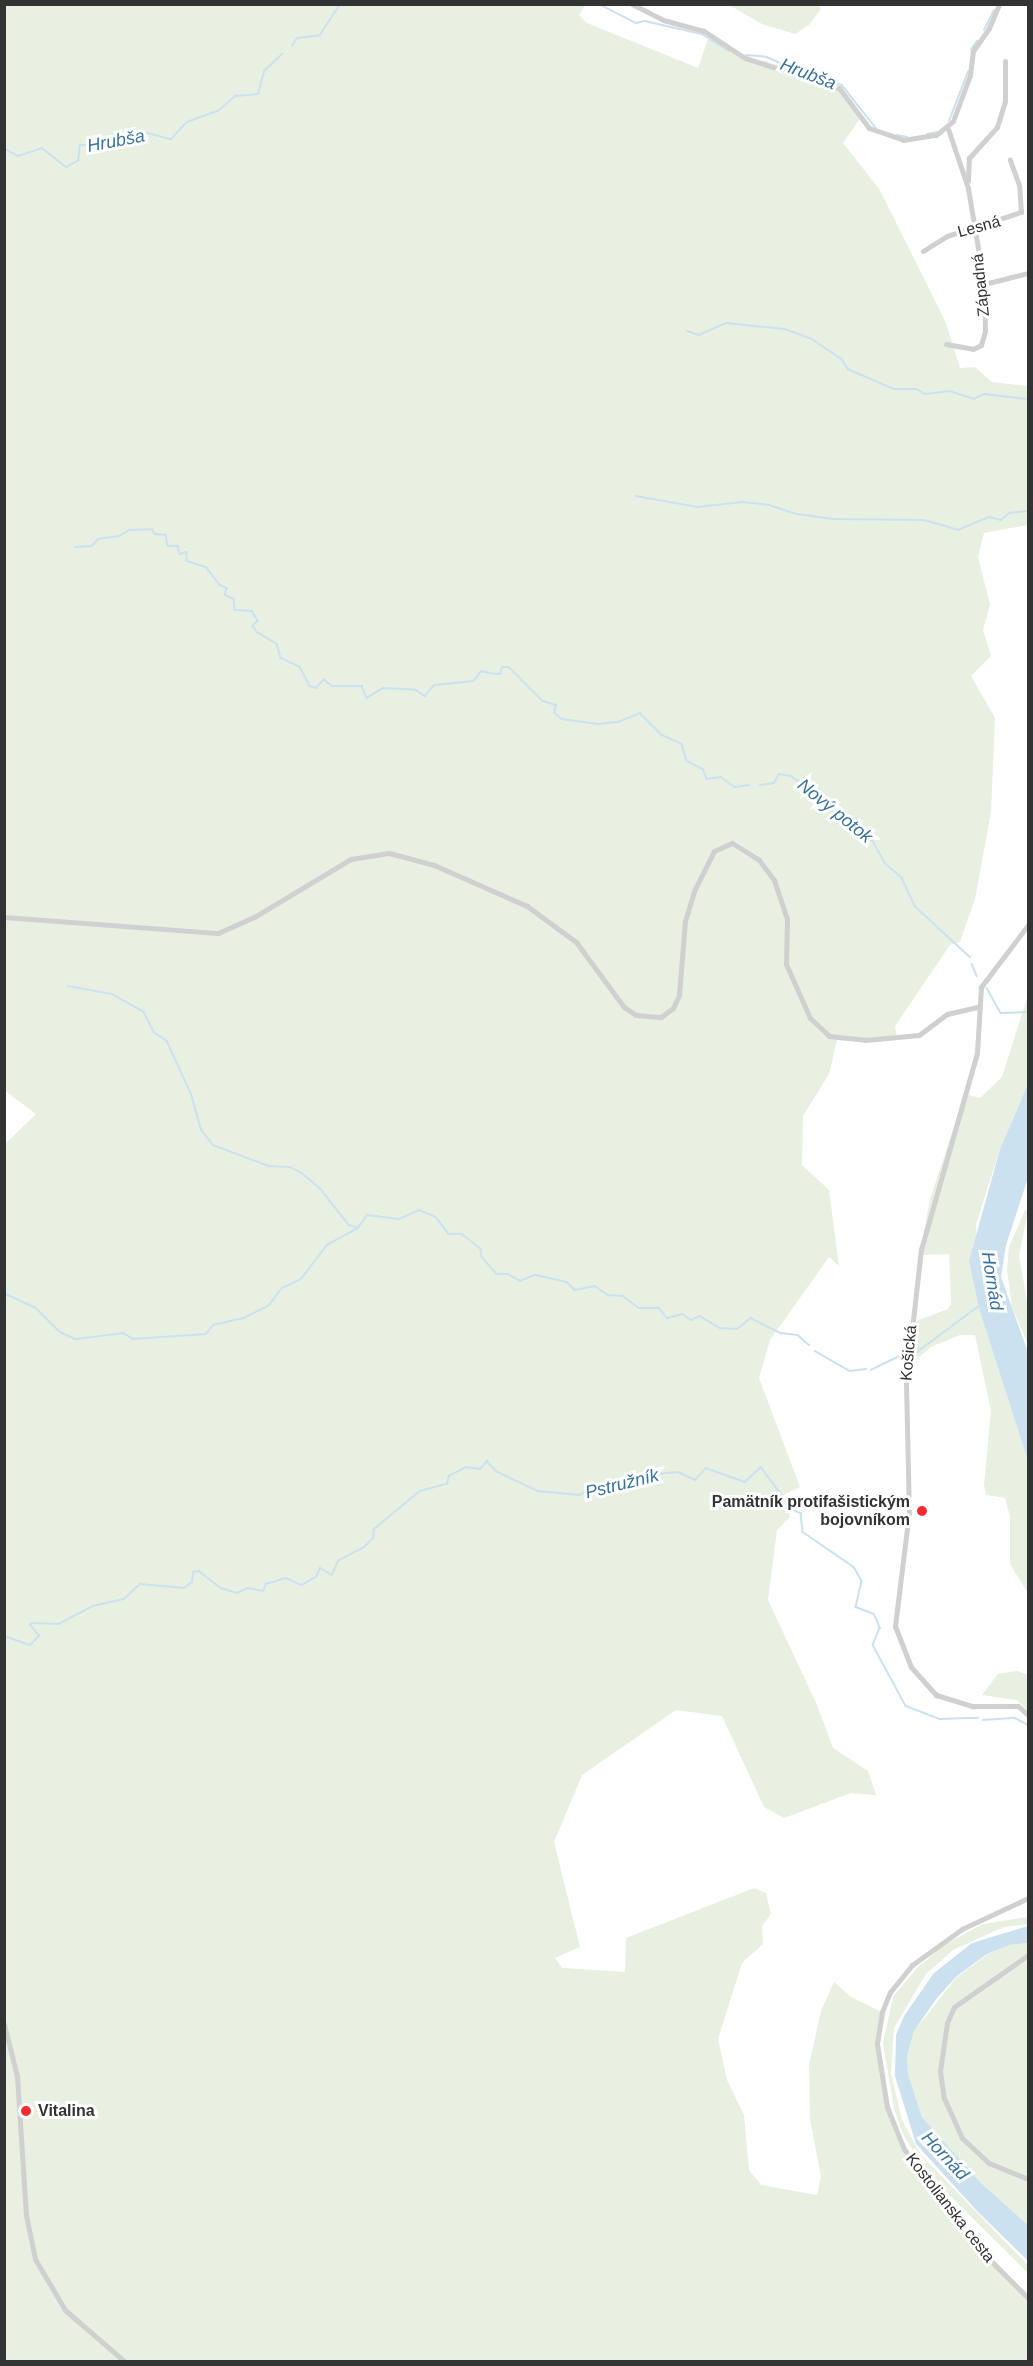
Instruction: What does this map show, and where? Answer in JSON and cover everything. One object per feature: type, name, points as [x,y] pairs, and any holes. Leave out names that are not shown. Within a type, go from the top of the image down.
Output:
[{"type":"street","points":[[632,4],[663,20],[704,31],[738,51],[745,58],[839,88],[869,128],[889,137],[914,140],[948,129],[970,75],[973,51],[989,28],[999,4]]},
{"type":"street","name":"Západná","points":[[946,344],[973,349],[981,345],[985,331],[984,284],[969,188],[969,158],[995,134],[1002,110],[1005,61]]},
{"type":"street","name":"Západná","points":[[948,129],[969,188]]},
{"type":"street","name":"Lesná","points":[[923,251],[947,236],[975,229],[1021,212],[1019,186],[1010,160]]},
{"type":"street","points":[[984,284],[1029,273]]},
{"type":"street","points":[[4,917],[199,934],[218,933],[254,917],[351,859],[389,853],[434,865],[527,906],[576,942],[624,1007],[636,1015],[661,1017],[673,1008],[679,995],[685,921],[694,889],[714,851],[732,843],[759,860],[774,880],[787,919],[786,964],[810,1018],[829,1036],[865,1040],[920,1035],[947,1014],[977,1007]]},
{"type":"street","name":"Košická","points":[[1029,925],[983,984],[977,1007],[977,1053],[926,1223],[909,1347],[905,1411],[909,1505],[895,1604],[898,1639],[911,1666],[936,1695],[973,1706],[1018,1706],[1029,1715]]},
{"type":"street","name":"Kostolianska cesta","points":[[1029,1898],[962,1929],[912,1965],[890,1992],[882,2012],[877,2044],[887,2107],[904,2149],[981,2252],[1029,2298]]},
{"type":"street","points":[[1029,1955],[954,2007],[947,2023],[940,2078],[950,2116],[962,2138],[995,2167],[1029,2179]]},
{"type":"street","points":[[4,2024],[17,2076],[26,2215],[35,2259],[65,2310],[125,2361]]},
{"type":"green space","points":[[5,5],[585,5],[579,15],[587,23],[698,68],[710,33],[749,60],[766,61],[836,87],[861,117],[843,143],[880,190],[946,323],[960,368],[975,367],[992,382],[1028,386],[1028,525],[984,533],[978,557],[990,605],[983,630],[991,656],[971,676],[995,718],[991,812],[975,899],[960,942],[950,945],[895,1026],[897,1037],[837,1040],[829,1074],[803,1116],[802,1165],[829,1190],[839,1266],[829,1257],[770,1340],[759,1378],[800,1487],[785,1494],[790,1517],[777,1530],[768,1600],[817,1705],[833,1748],[868,1771],[876,1795],[851,1793],[784,1818],[764,1807],[722,1716],[676,1710],[582,1775],[554,1842],[580,1947],[555,1958],[562,1968],[625,1972],[626,1938],[754,1888],[766,1893],[771,1914],[762,1926],[763,1944],[742,1963],[718,2039],[727,2080],[744,2115],[749,2170],[761,2185],[817,2195],[821,2177],[810,2119],[809,2065],[821,2011],[834,1982],[851,1997],[882,2012],[877,2044],[887,2107],[904,2149],[957,2222],[1028,2295],[1028,2361],[5,2362],[4,1145],[36,1114],[4,1090]]},
{"type":"green space","points":[[729,5],[818,5],[821,9],[809,25],[795,34],[762,24]]},
{"type":"green space","points":[[1028,995],[1028,1084],[1000,1149],[976,1224],[980,1312],[1028,1461],[1028,1593],[1010,1564],[1010,1516],[1005,1498],[986,1495],[984,1485],[991,1411],[975,1335],[960,1335],[931,1347],[907,1367],[911,1323],[948,1309],[951,1303],[949,1254],[920,1255],[930,1199],[965,1094],[980,1098],[1002,1077]]},
{"type":"green space","points":[[1025,1210],[1028,1211],[1019,1256],[1028,1306],[1028,1345],[1012,1307],[1007,1270],[1009,1247]]},
{"type":"green space","points":[[1017,1671],[1028,1675],[1028,1711],[1017,1700],[982,1695],[998,1674]]},
{"type":"green space","points":[[1028,1917],[1028,1924],[1004,1927],[953,1950],[926,1974],[894,2028],[891,2073],[902,2120],[921,2155],[1028,2265],[1028,2273],[939,2185],[918,2159],[902,2132],[894,2108],[883,2043],[893,1997],[916,1969],[944,1945],[983,1924]]},
{"type":"green space","points":[[1028,1943],[1028,2225],[981,2183],[922,2117],[908,2074],[907,2057],[914,2031],[957,1977],[988,1954],[1010,1945]]},
{"type":"water","name":"Hornád","points":[[1028,1084],[1028,1178],[1006,1245],[1001,1277],[1028,1352],[1028,1461],[980,1312],[969,1261],[1000,1149]]},
{"type":"water","name":"Hornád","points":[[1028,1926],[1028,1943],[1010,1945],[987,1954],[957,1976],[937,1998],[914,2031],[907,2057],[908,2074],[922,2117],[981,2183],[1028,2225],[1028,2261],[976,2210],[916,2144],[895,2076],[896,2035],[904,2016],[934,1973],[972,1943]]},
{"type":"waterway","name":"Hrubša","points":[[292,46],[297,38],[320,35],[340,4]]},
{"type":"waterway","name":"Hrubša","points":[[343,4],[350,4]]},
{"type":"waterway","name":"Hrubša","points":[[418,4],[424,4]]},
{"type":"waterway","name":"Hrubša","points":[[561,4],[578,4]]},
{"type":"waterway","name":"Hrubša","points":[[599,4],[636,23],[645,21],[702,34],[729,51]]},
{"type":"waterway","name":"Hrubša","points":[[984,30],[994,10]]},
{"type":"waterway","name":"Hrubša","points":[[971,50],[977,41]]},
{"type":"waterway","name":"Hrubša","points":[[4,148],[18,156],[42,148],[66,167],[78,161],[80,145],[93,145],[144,132],[171,139],[187,122],[218,111],[235,96],[258,94],[264,71],[282,54]]},
{"type":"waterway","name":"Hrubša","points":[[746,55],[767,57],[803,74]]},
{"type":"waterway","name":"Hrubša","points":[[949,121],[968,72]]},
{"type":"waterway","name":"Hrubša","points":[[807,75],[842,85],[876,128]]},
{"type":"waterway","name":"Hrubša","points":[[927,134],[937,132]]},
{"type":"waterway","name":"Hrubša","points":[[897,135],[907,137]]},
{"type":"waterway","points":[[687,331],[699,335],[726,323],[785,329],[812,339],[842,359],[848,369],[894,389],[917,389],[925,394],[950,391],[974,399],[984,394],[1028,399]]},
{"type":"waterway","points":[[636,496],[698,507],[742,502],[769,505],[797,514],[833,519],[924,520],[958,530],[989,517],[1001,520],[1009,513],[1028,511]]},
{"type":"waterway","name":"Nový potok","points":[[75,547],[92,546],[98,539],[119,536],[129,530],[152,529],[155,534],[166,535],[168,546],[178,546],[180,554],[187,552],[187,561],[206,567],[220,585],[227,588],[225,595],[234,599],[235,610],[252,611],[258,621],[253,626],[257,632],[277,644],[281,658],[300,667],[310,686],[316,688],[324,679],[332,686],[362,686],[367,698],[383,688],[416,690],[425,696],[434,685],[474,681],[481,671],[500,674],[502,667],[509,667],[543,701],[556,705],[555,713],[562,719],[598,724],[618,722],[640,713],[662,735],[682,744],[687,761],[703,769],[707,779],[721,777],[735,787],[749,785]]},
{"type":"waterway","name":"Nový potok","points":[[760,785],[774,783],[779,774],[791,776],[825,799],[826,807],[873,841],[885,863],[902,878],[915,906],[970,957]]},
{"type":"waterway","name":"Nový potok","points":[[972,964],[977,976]]},
{"type":"waterway","points":[[68,986],[112,994],[144,1012],[154,1032],[167,1041],[191,1093],[201,1129],[213,1145],[269,1166],[290,1167],[302,1173],[320,1188],[349,1225],[358,1228],[367,1215],[399,1219],[419,1210],[436,1217],[449,1234],[462,1234],[481,1249],[482,1257],[497,1274],[508,1274],[520,1281],[535,1275],[545,1277],[567,1282],[575,1290],[595,1286],[608,1295],[623,1296],[639,1308],[659,1308],[667,1318],[683,1314],[691,1320],[700,1316],[720,1328],[737,1329],[751,1318],[781,1333],[798,1335],[809,1345]]},
{"type":"waterway","name":"Nový potok","points":[[987,988],[1001,1013],[1028,1012]]},
{"type":"waterway","points":[[4,1293],[36,1308],[60,1332],[76,1339],[124,1333],[133,1339],[206,1334],[213,1325],[244,1318],[269,1305],[282,1288],[301,1279],[327,1245],[358,1228]]},
{"type":"waterway","name":"Hornád","points":[[917,1352],[979,1306]]},
{"type":"waterway","points":[[815,1351],[850,1371],[866,1369]]},
{"type":"waterway","points":[[871,1370],[900,1356]]},
{"type":"waterway","name":"Pstružník","points":[[4,1636],[30,1645],[39,1636],[30,1625],[32,1623],[59,1624],[93,1606],[124,1599],[140,1584],[184,1588],[192,1582],[193,1572],[199,1571],[221,1588],[237,1593],[248,1588],[263,1591],[266,1584],[286,1578],[302,1585],[316,1577],[320,1568],[332,1575],[338,1561],[364,1547],[373,1538],[374,1529],[420,1491],[447,1484],[449,1476],[466,1467],[480,1469],[487,1461],[496,1471],[538,1491],[580,1495],[591,1488],[609,1488],[645,1475],[678,1472],[695,1480],[706,1468],[745,1482],[761,1467],[793,1510],[801,1513],[803,1532],[854,1567],[862,1581],[856,1607],[874,1614],[880,1628],[873,1645],[906,1706],[940,1719],[978,1718]]},
{"type":"waterway","name":"Pstružník","points":[[983,1720],[1015,1718],[1028,1725]]},
{"type":"place","name":"Pamätník protifašistickým bojovníkom","points":[[922,1511]]},
{"type":"place","name":"Vitalina","points":[[26,2111]]}]
